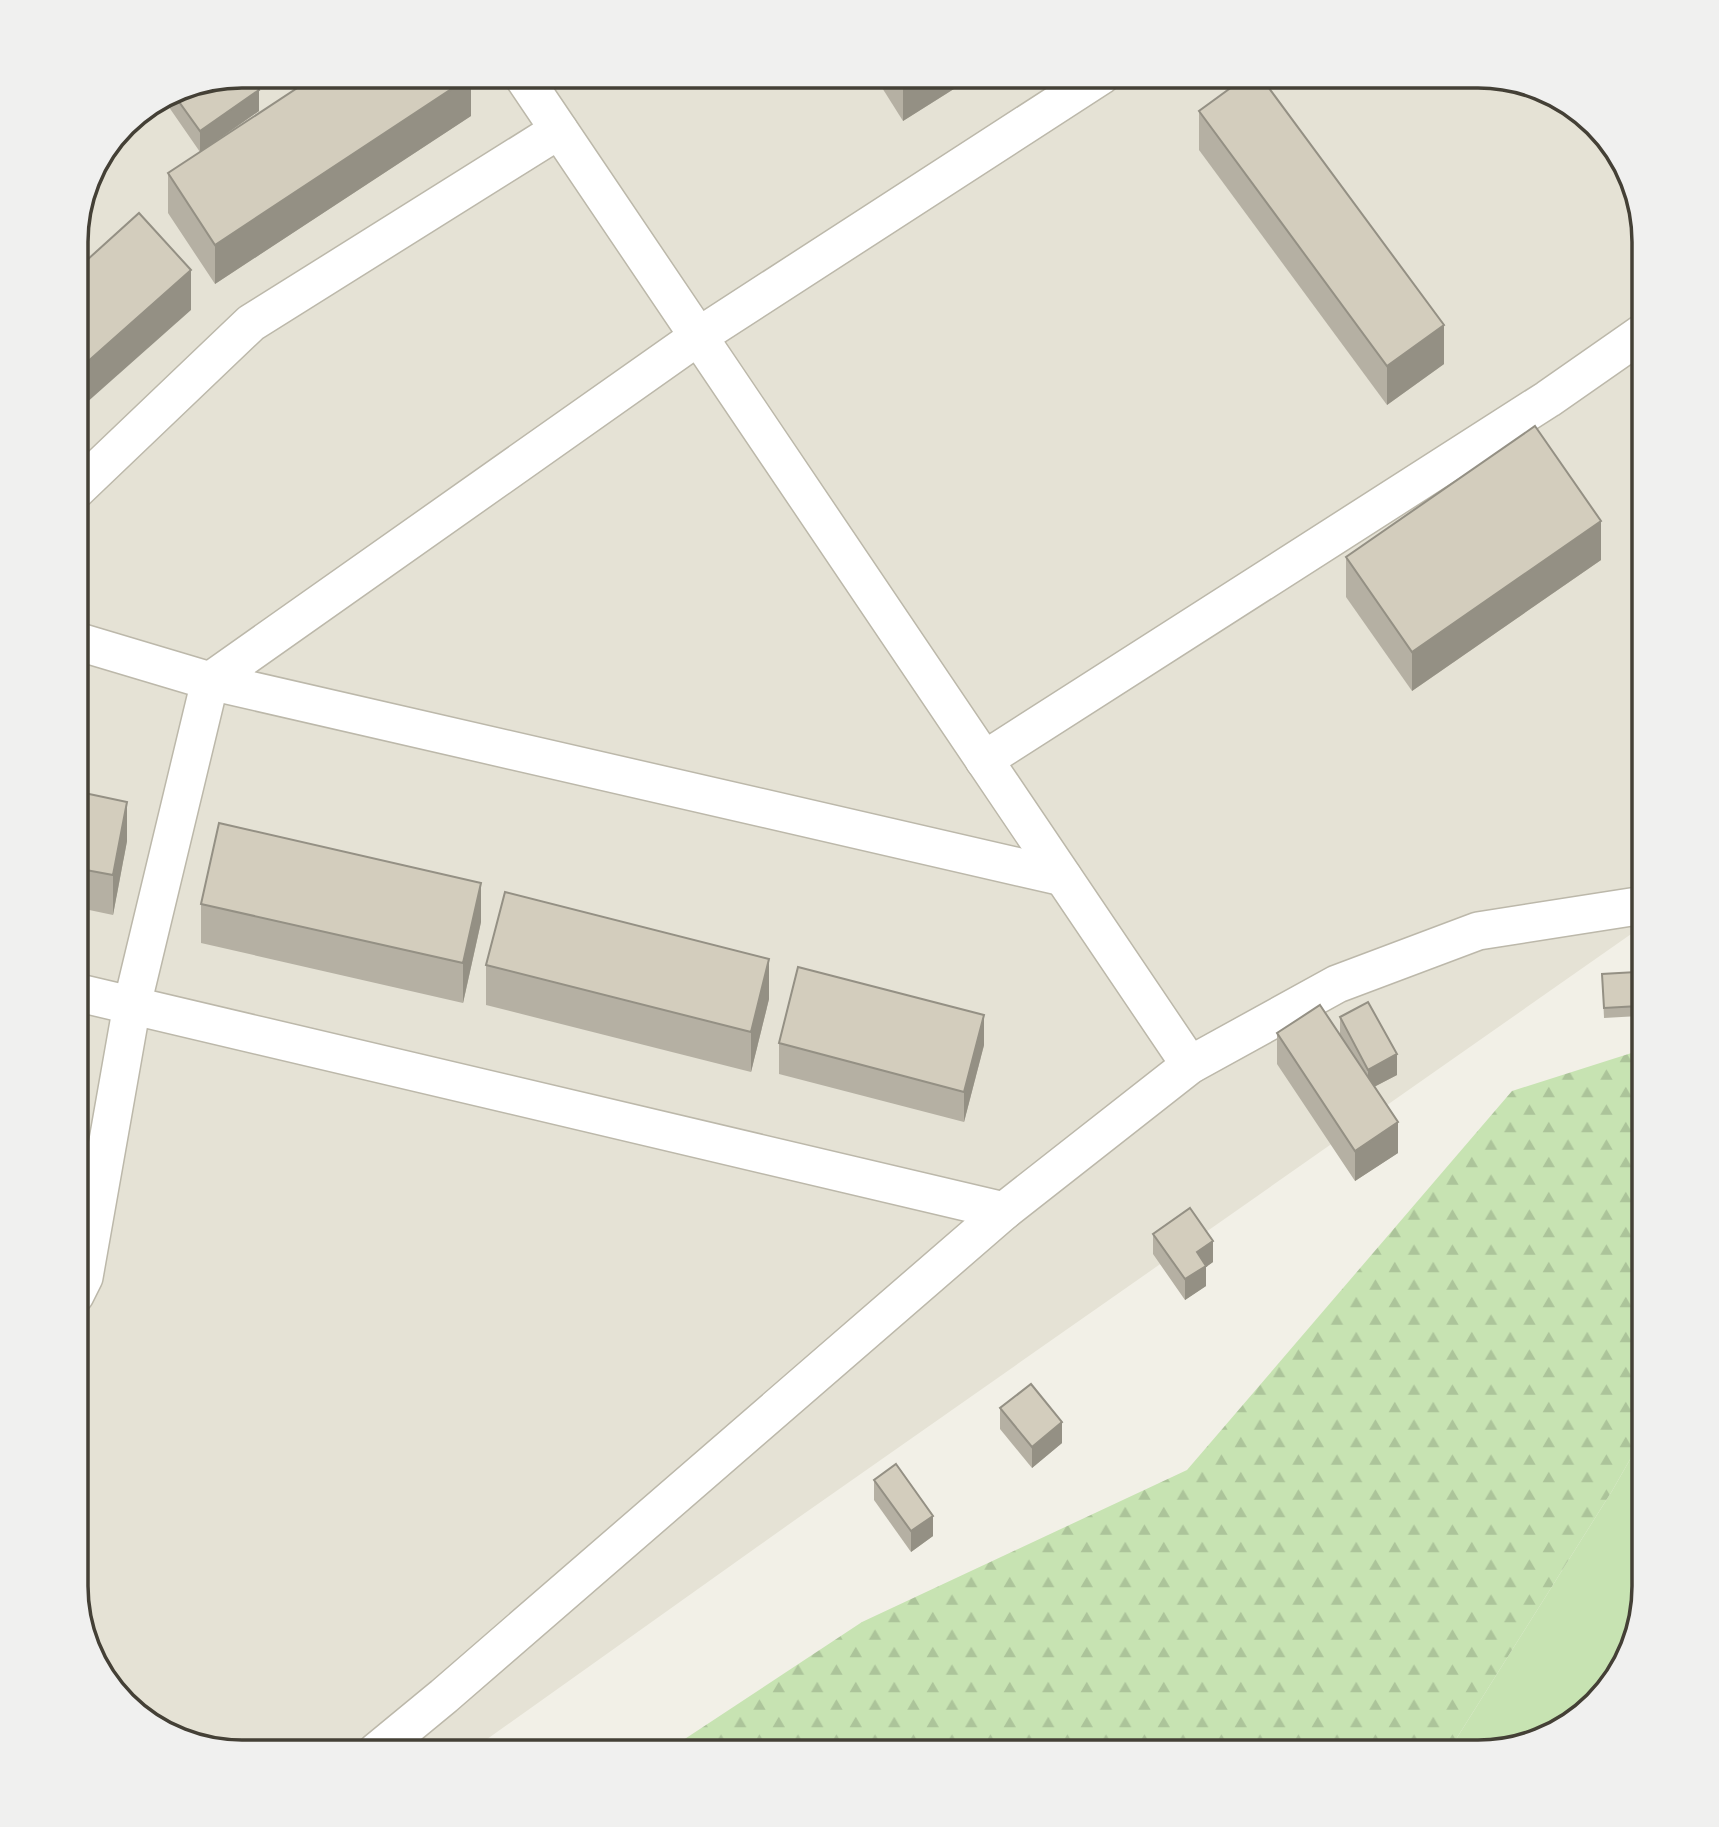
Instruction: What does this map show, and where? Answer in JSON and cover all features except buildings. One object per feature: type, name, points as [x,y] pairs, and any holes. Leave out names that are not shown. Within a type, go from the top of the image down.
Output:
[{"type":"street","points":[[531,88],[1190,1065]]},
{"type":"street","points":[[88,1254],[132,1005],[210,681],[699,336],[1082,88]]},
{"type":"street","points":[[88,479],[251,323],[559,130]]},
{"type":"street","points":[[984,760],[1548,399],[1632,340]]},
{"type":"street","points":[[88,645],[210,681],[1063,877]]},
{"type":"street","points":[[391,1740],[1004,1211],[1190,1065],[1337,984],[1478,931],[1632,907]]},
{"type":"street","points":[[88,995],[1004,1211]]},
{"type":"shaded area","points":[[232,88],[1487,88],[1517,93],[1545,103],[1571,119],[1600,148],[1616,174],[1629,212],[1632,242],[1632,933],[486,1740],[242,1740],[212,1737],[174,1724],[148,1708],[126,1687],[108,1662],[90,1615],[88,1585],[88,232],[93,202],[103,174],[119,148],[133,133],[165,108],[212,90]]},
{"type":"green space","points":[[1632,1053],[1632,1456],[1456,1740],[683,1740],[862,1622],[1187,1470],[1512,1091]]},
{"type":"green space","points":[[1632,1456],[1632,1585],[1629,1615],[1611,1662],[1600,1679],[1579,1701],[1545,1724],[1507,1737],[1456,1740]]}]
